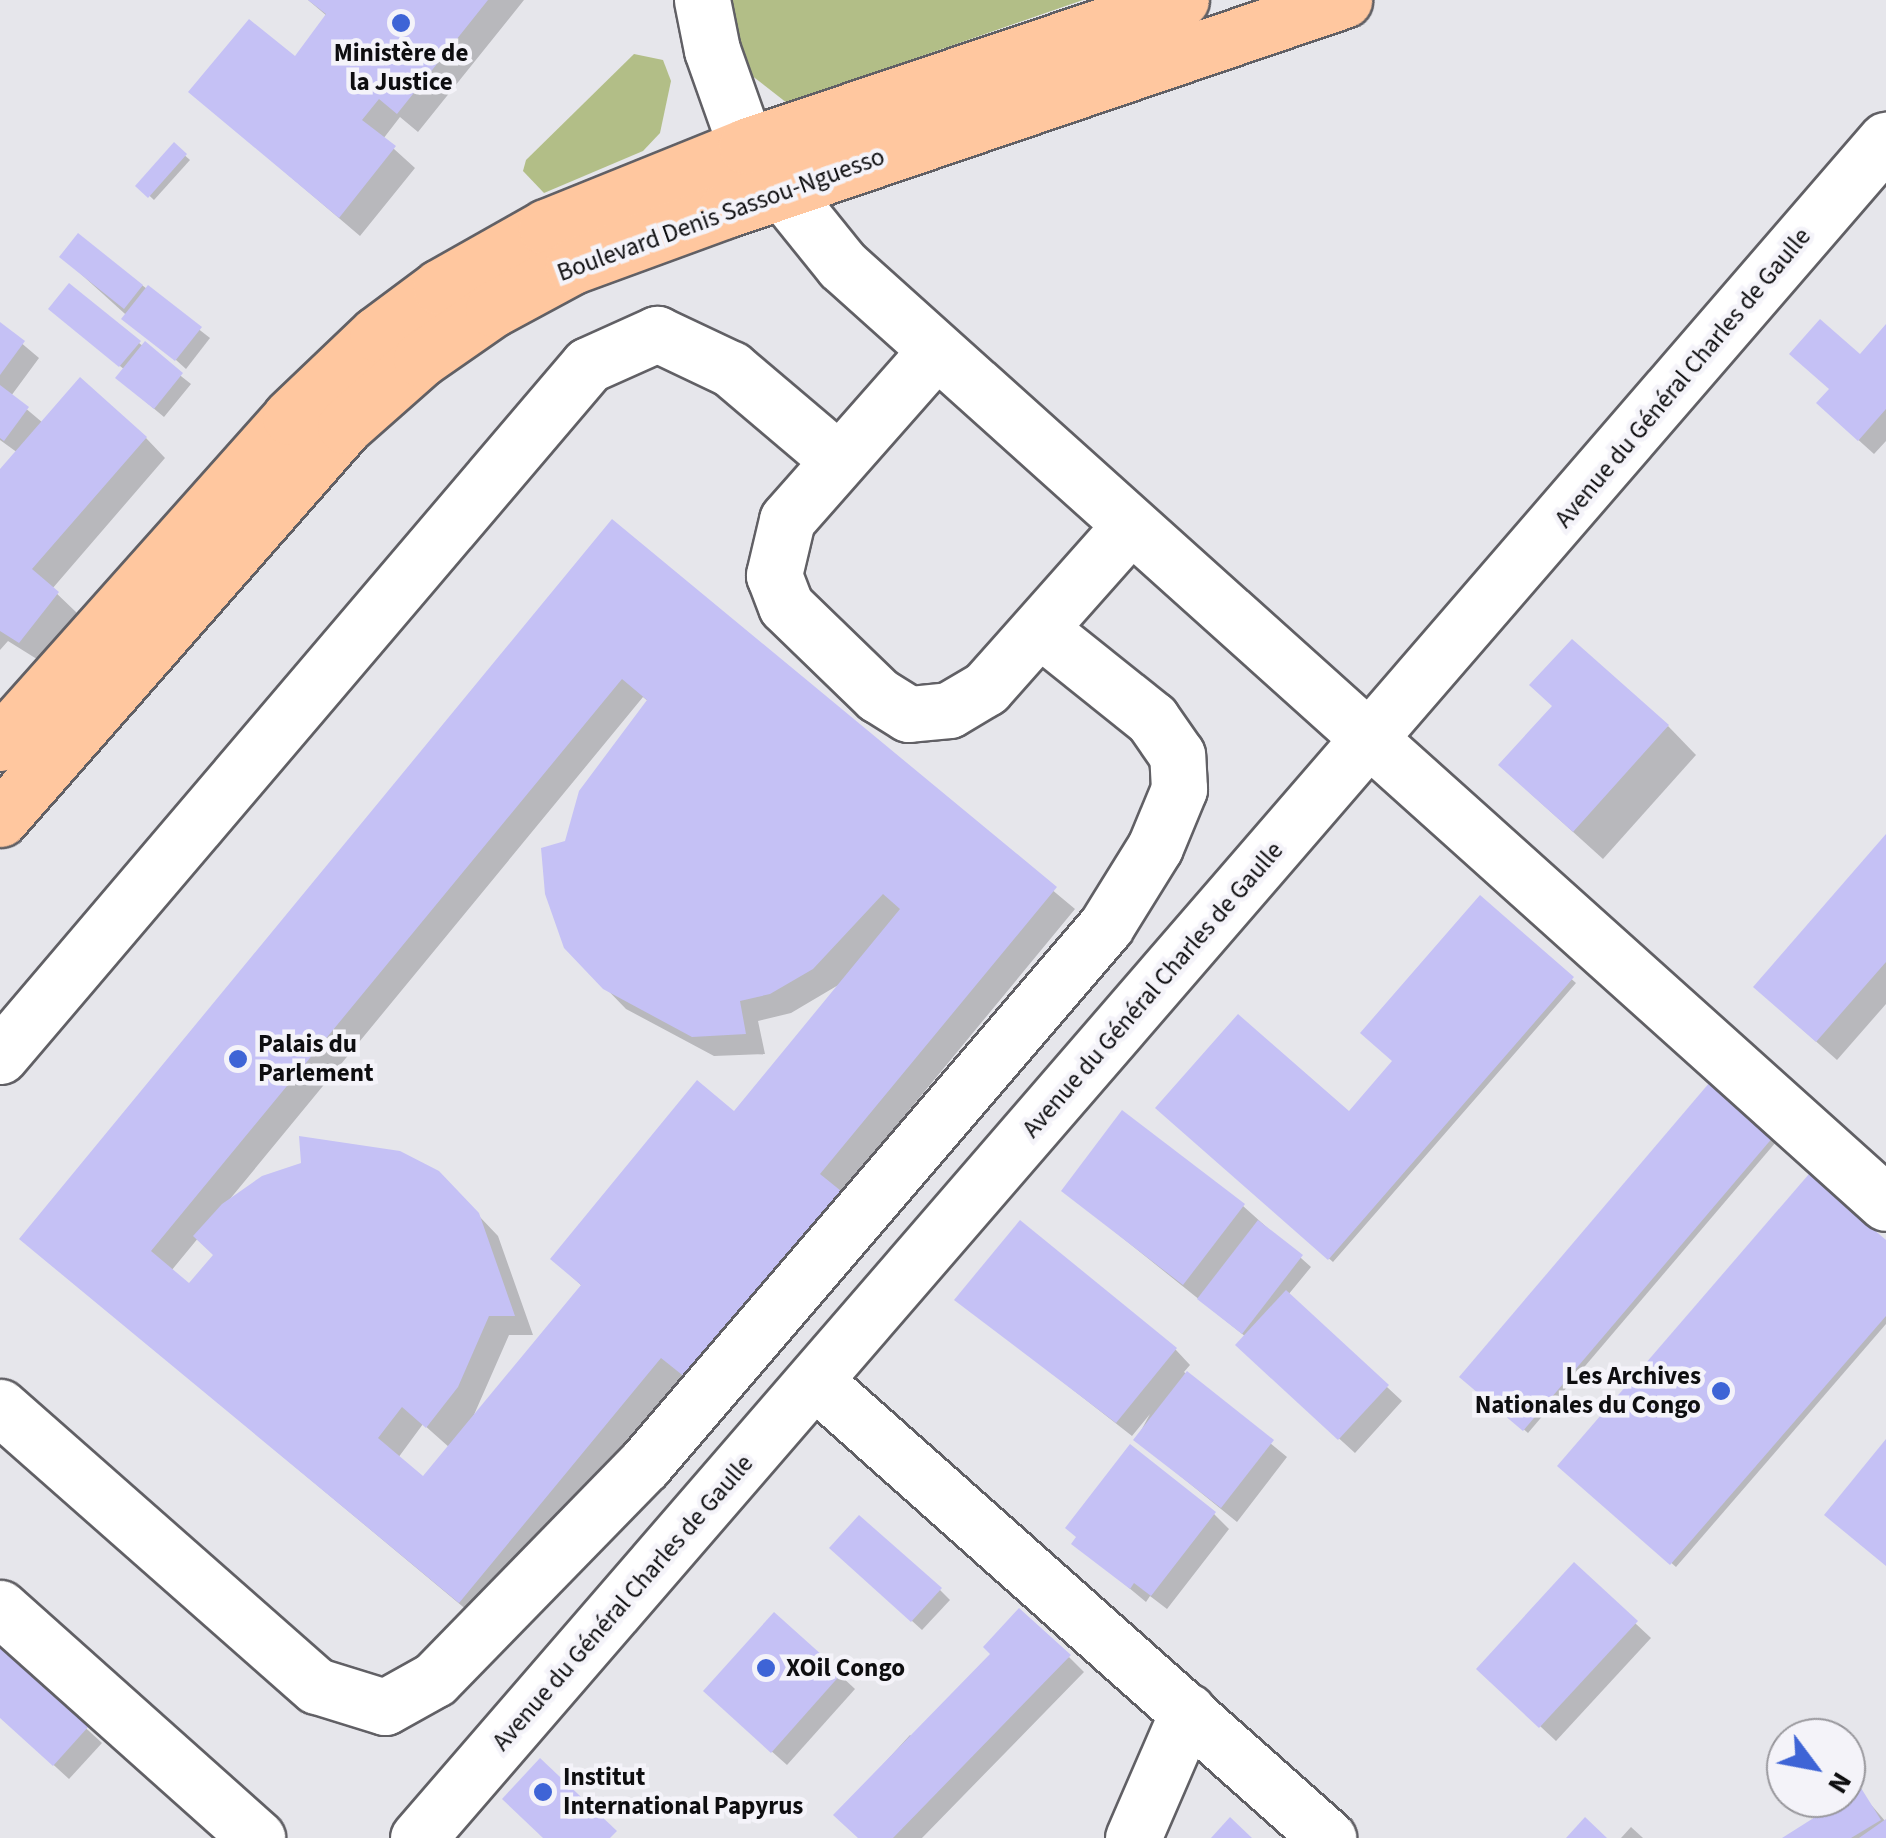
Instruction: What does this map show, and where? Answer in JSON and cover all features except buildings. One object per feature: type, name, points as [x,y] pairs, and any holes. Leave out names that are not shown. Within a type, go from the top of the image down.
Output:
[{"type":"main road","name":"Boulevard Denis Sassou-Nguesso","points":[[0,743],[216,497],[377,334],[440,287],[546,228],[746,146],[1181,0]]},
{"type":"main road","name":"Boulevard Denis Sassou-Nguesso","points":[[0,819],[346,426],[421,359],[573,266],[1344,0]]},
{"type":"street","points":[[702,0],[712,50],[746,146],[779,192],[842,265],[934,353],[1886,1203]]},
{"type":"street","name":"Avenue du Général Charles de Gaulle","points":[[418,1838],[1886,140]]},
{"type":"street","points":[[0,1056],[588,365],[657,334],[731,369],[837,459]]},
{"type":"street","points":[[934,353],[787,520],[774,575],[786,606],[878,695],[908,714],[948,710],[986,688],[1042,631],[1130,526]]},
{"type":"street","points":[[0,1408],[317,1686],[384,1708],[435,1679],[657,1450],[1106,926],[1155,847],[1179,789],[1177,755],[1152,720],[1042,631]]},
{"type":"street","points":[[816,1382],[1328,1838]]},
{"type":"street","points":[[0,1608],[257,1838]]},
{"type":"street","points":[[1133,1838],[1188,1711]]},
{"type":"green space","points":[[731,0],[1083,0],[787,103],[751,75],[725,11]]},
{"type":"green space","points":[[634,54],[663,60],[671,81],[660,133],[643,151],[544,193],[523,171],[526,160]]},
{"type":"place","name":"Ministère de la Justice","points":[[401,23]]},
{"type":"place","name":"Palais du Parlement","points":[[238,1059]]},
{"type":"place","name":"Les Archives Nationales du Congo","points":[[1721,1391]]},
{"type":"place","name":"XOil Congo","points":[[766,1668]]},
{"type":"place","name":"Institut International Papyrus","points":[[543,1792]]}]
